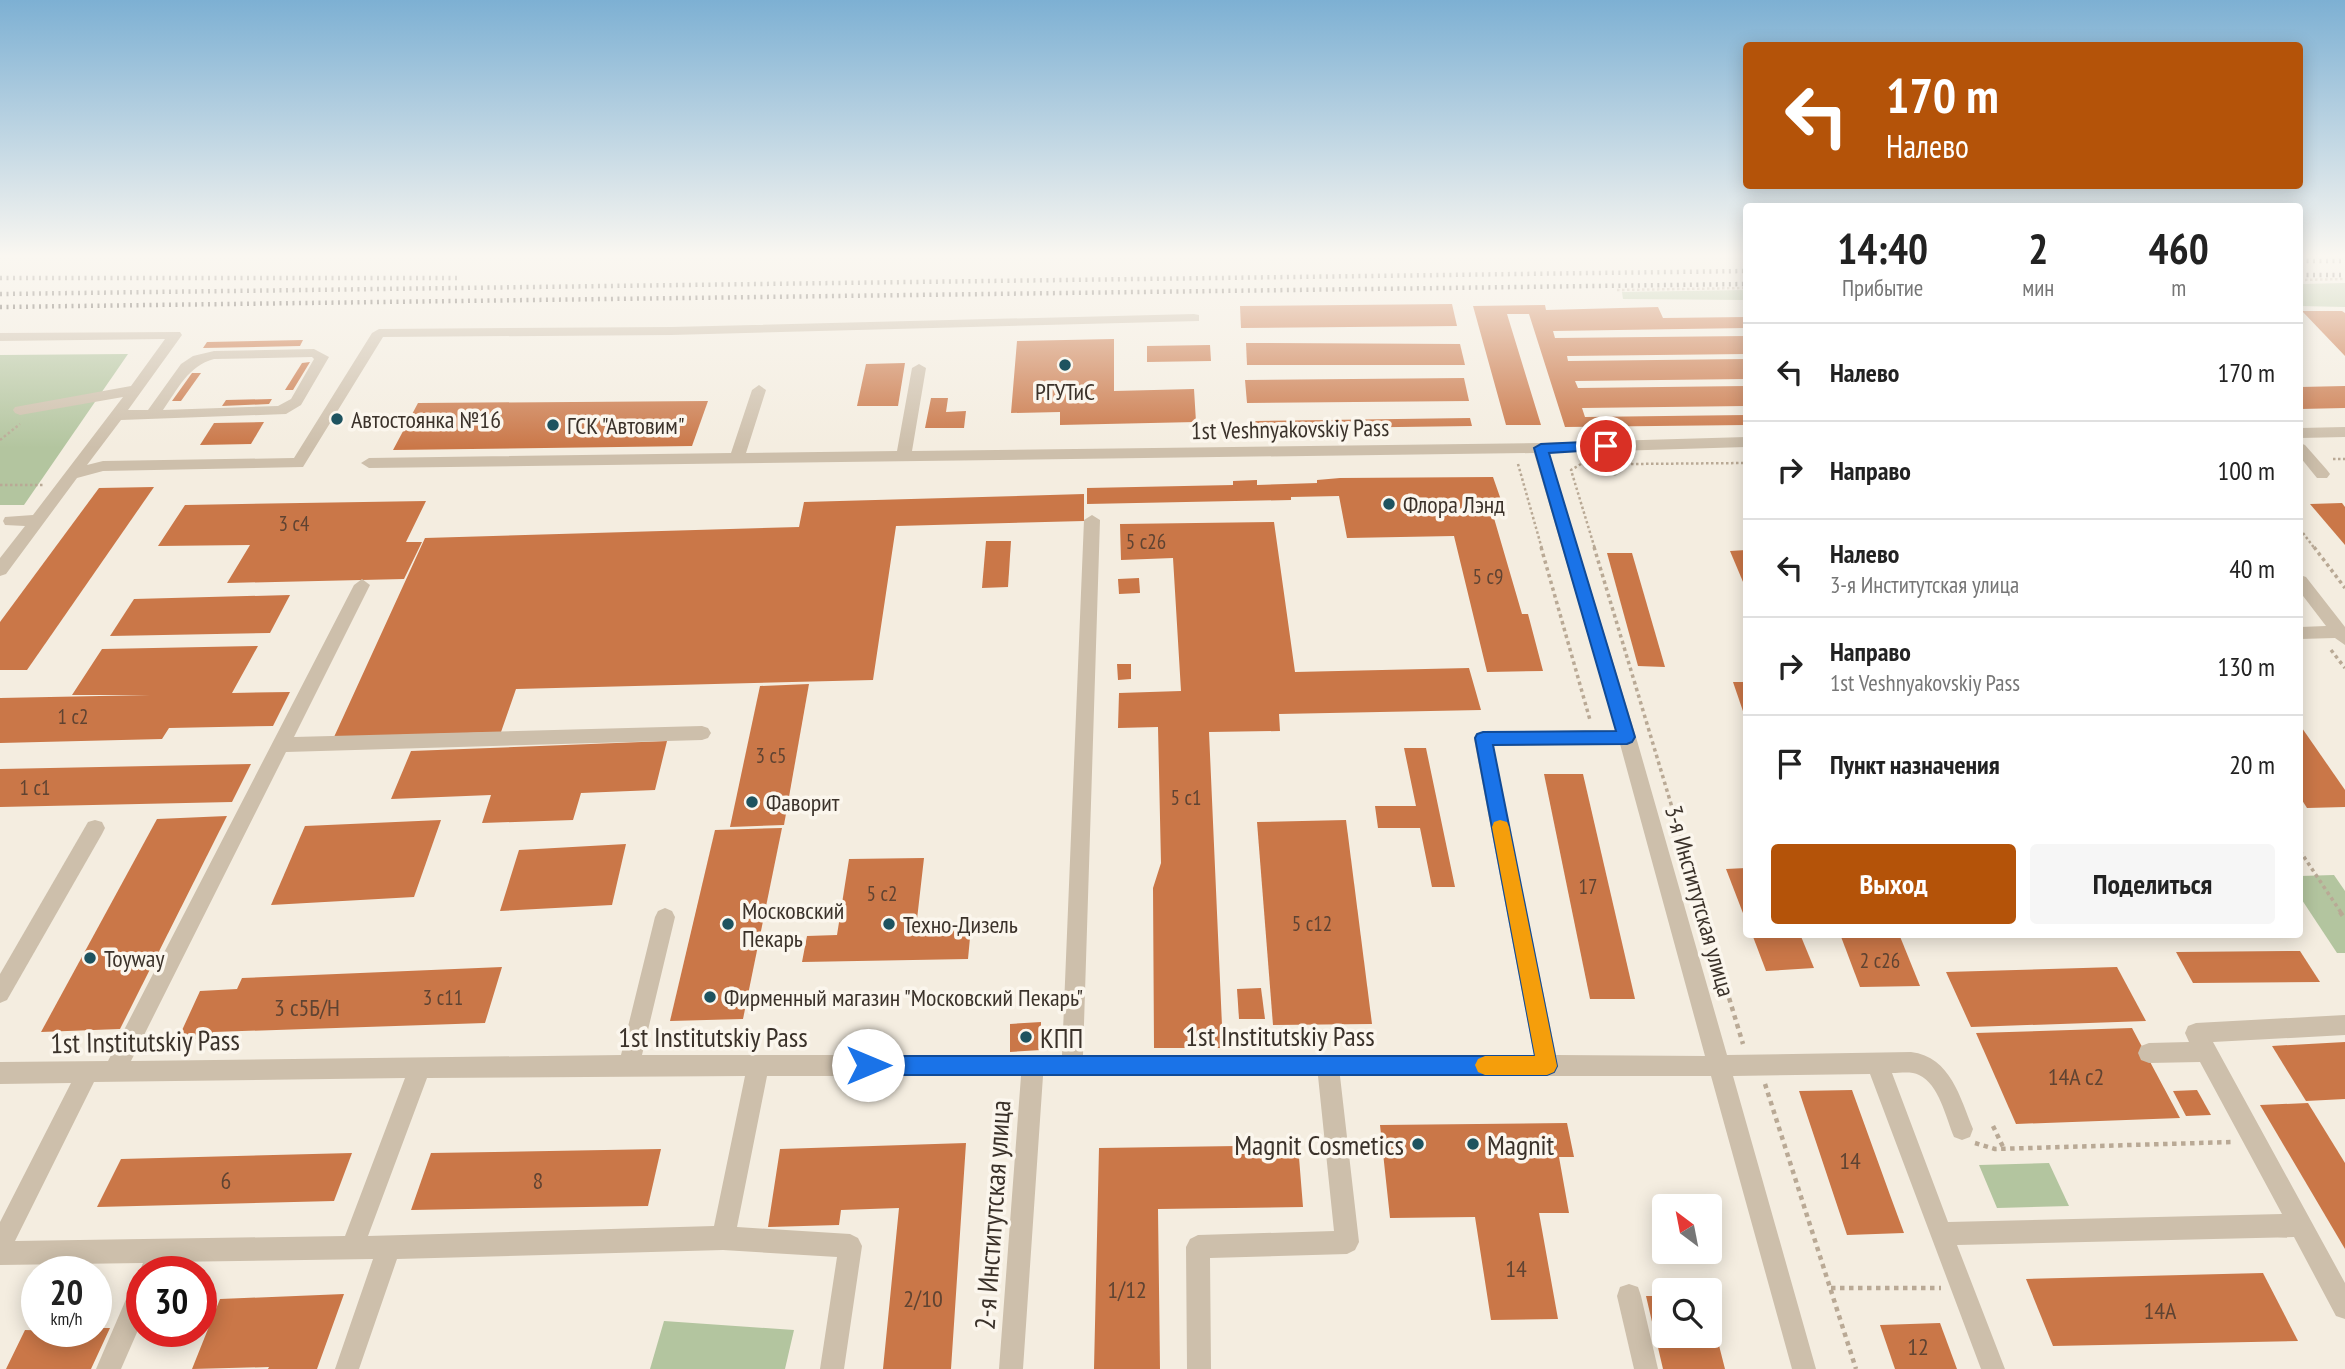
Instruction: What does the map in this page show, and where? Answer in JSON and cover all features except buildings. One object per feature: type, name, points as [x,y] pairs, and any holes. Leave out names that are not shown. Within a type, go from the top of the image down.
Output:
[{"type":"street","points":[[67,480],[103,466],[298,463],[379,333],[671,331],[1118,320]]},
{"type":"street","points":[[0,337],[175,335],[118,415],[0,569]]},
{"type":"street","points":[[118,415],[152,415],[281,411],[296,402],[322,357],[314,353],[206,356],[186,367],[152,415]]},
{"type":"street","points":[[903,458],[919,368]]},
{"type":"street","points":[[20,410],[136,390]]},
{"type":"street","points":[[736,460],[760,390]]},
{"type":"street","points":[[1558,429],[1562,447]]},
{"type":"street","points":[[1498,430],[1508,449]]},
{"type":"street","points":[[2303,433],[2345,432]]},
{"type":"street","name":"1st Veshnyakovskiy Pass","points":[[369,463],[736,460],[757,466],[835,459],[1508,449],[1743,442]]},
{"type":"street","points":[[1606,446],[1614,467]]},
{"type":"street","name":"3-я Институтская улица","points":[[1541,448],[1627,737],[1804,1369]]},
{"type":"street","points":[[2303,452],[2322,474]]},
{"type":"street","points":[[11,521],[37,520]]},
{"type":"street","points":[[1072,1064],[1092,520]]},
{"type":"street","points":[[114,1072],[362,585]]},
{"type":"street","points":[[2303,585],[2342,636]]},
{"type":"street","points":[[2303,633],[2342,636]]},
{"type":"street","points":[[281,744],[702,733]]},
{"type":"street","points":[[1547,1066],[1483,738],[1627,737]]},
{"type":"street","points":[[0,993],[95,828]]},
{"type":"street","points":[[629,1065],[665,918]]},
{"type":"street","points":[[2345,1025],[2196,1033],[2345,1307]]},
{"type":"street","points":[[2149,1053],[2206,1052]]},
{"type":"street","points":[[1877,1063],[1993,1369]]},
{"type":"street","name":"1st Institutskiy Pass","points":[[0,1073],[419,1066],[1759,1066],[1918,1063],[1938,1077],[1962,1129]]},
{"type":"street","name":"2-я Институтская улица","points":[[1011,1369],[1033,1065]]},
{"type":"street","points":[[1199,1369],[1198,1247],[1347,1242],[1328,1065]]},
{"type":"street","points":[[352,1248],[419,1066]]},
{"type":"street","points":[[723,1238],[758,1066]]},
{"type":"street","points":[[0,1247],[87,1073]]},
{"type":"street","points":[[1941,1234],[2300,1225]]},
{"type":"street","points":[[0,1253],[352,1248],[723,1238],[850,1247],[832,1369]]},
{"type":"street","points":[[347,1369],[389,1247]]},
{"type":"street","points":[[157,1256],[160,1250]]},
{"type":"street","points":[[1629,1296],[1646,1369]]},
{"type":"street","points":[[108,1369],[126,1328]]},
{"type":"path","points":[[1508,449],[1595,737]]},
{"type":"path","points":[[1743,463],[1614,467],[1578,464],[1571,470],[1744,1045],[1759,1066],[1856,1369]]},
{"type":"path","points":[[0,485],[67,480]]},
{"type":"path","points":[[2303,532],[2345,588]]},
{"type":"path","points":[[2303,856],[2345,919]]},
{"type":"path","points":[[1993,1126],[2004,1149]]},
{"type":"path","points":[[1962,1129],[1975,1143],[1995,1149],[2255,1141]]},
{"type":"path","points":[[1831,1288],[1962,1289]]},
{"type":"green space","points":[[128,354],[24,505],[0,505],[0,355]]},
{"type":"green space","points":[[2334,875],[2345,891],[2345,953],[2337,953],[2303,902],[2303,876]]},
{"type":"green space","points":[[2049,1163],[2069,1206],[1997,1208],[1979,1165]]},
{"type":"green space","points":[[664,1321],[794,1330],[785,1369],[650,1369]]},
{"type":"slow traffic","points":[[1485,1065],[1547,1066],[1500,827]]},
{"type":"place","name":"РГУТиС","points":[[1065,365]]},
{"type":"place","name":"Автостоянка №16","points":[[337,419]]},
{"type":"place","name":"ГСК \"Автовим\"","points":[[553,425]]},
{"type":"place","name":"Флора Лэнд","points":[[1389,504]]},
{"type":"place","name":"Фаворит","points":[[752,802]]},
{"type":"place","name":"Московский Пекарь","points":[[728,924]]},
{"type":"place","name":"Техно-Дизель","points":[[889,924]]},
{"type":"place","name":"Toyway","points":[[90,958]]},
{"type":"place","name":"Фирменный магазин \"Московский Пекарь\"","points":[[710,997]]},
{"type":"place","name":"КПП","points":[[1026,1037]]},
{"type":"place","name":"Magnit Cosmetics","points":[[1418,1144]]},
{"type":"place","name":"Magnit","points":[[1473,1144]]},
{"type":"route","points":[[868,1065],[1547,1066],[1483,738],[1627,737],[1541,448],[1606,446]]}]
